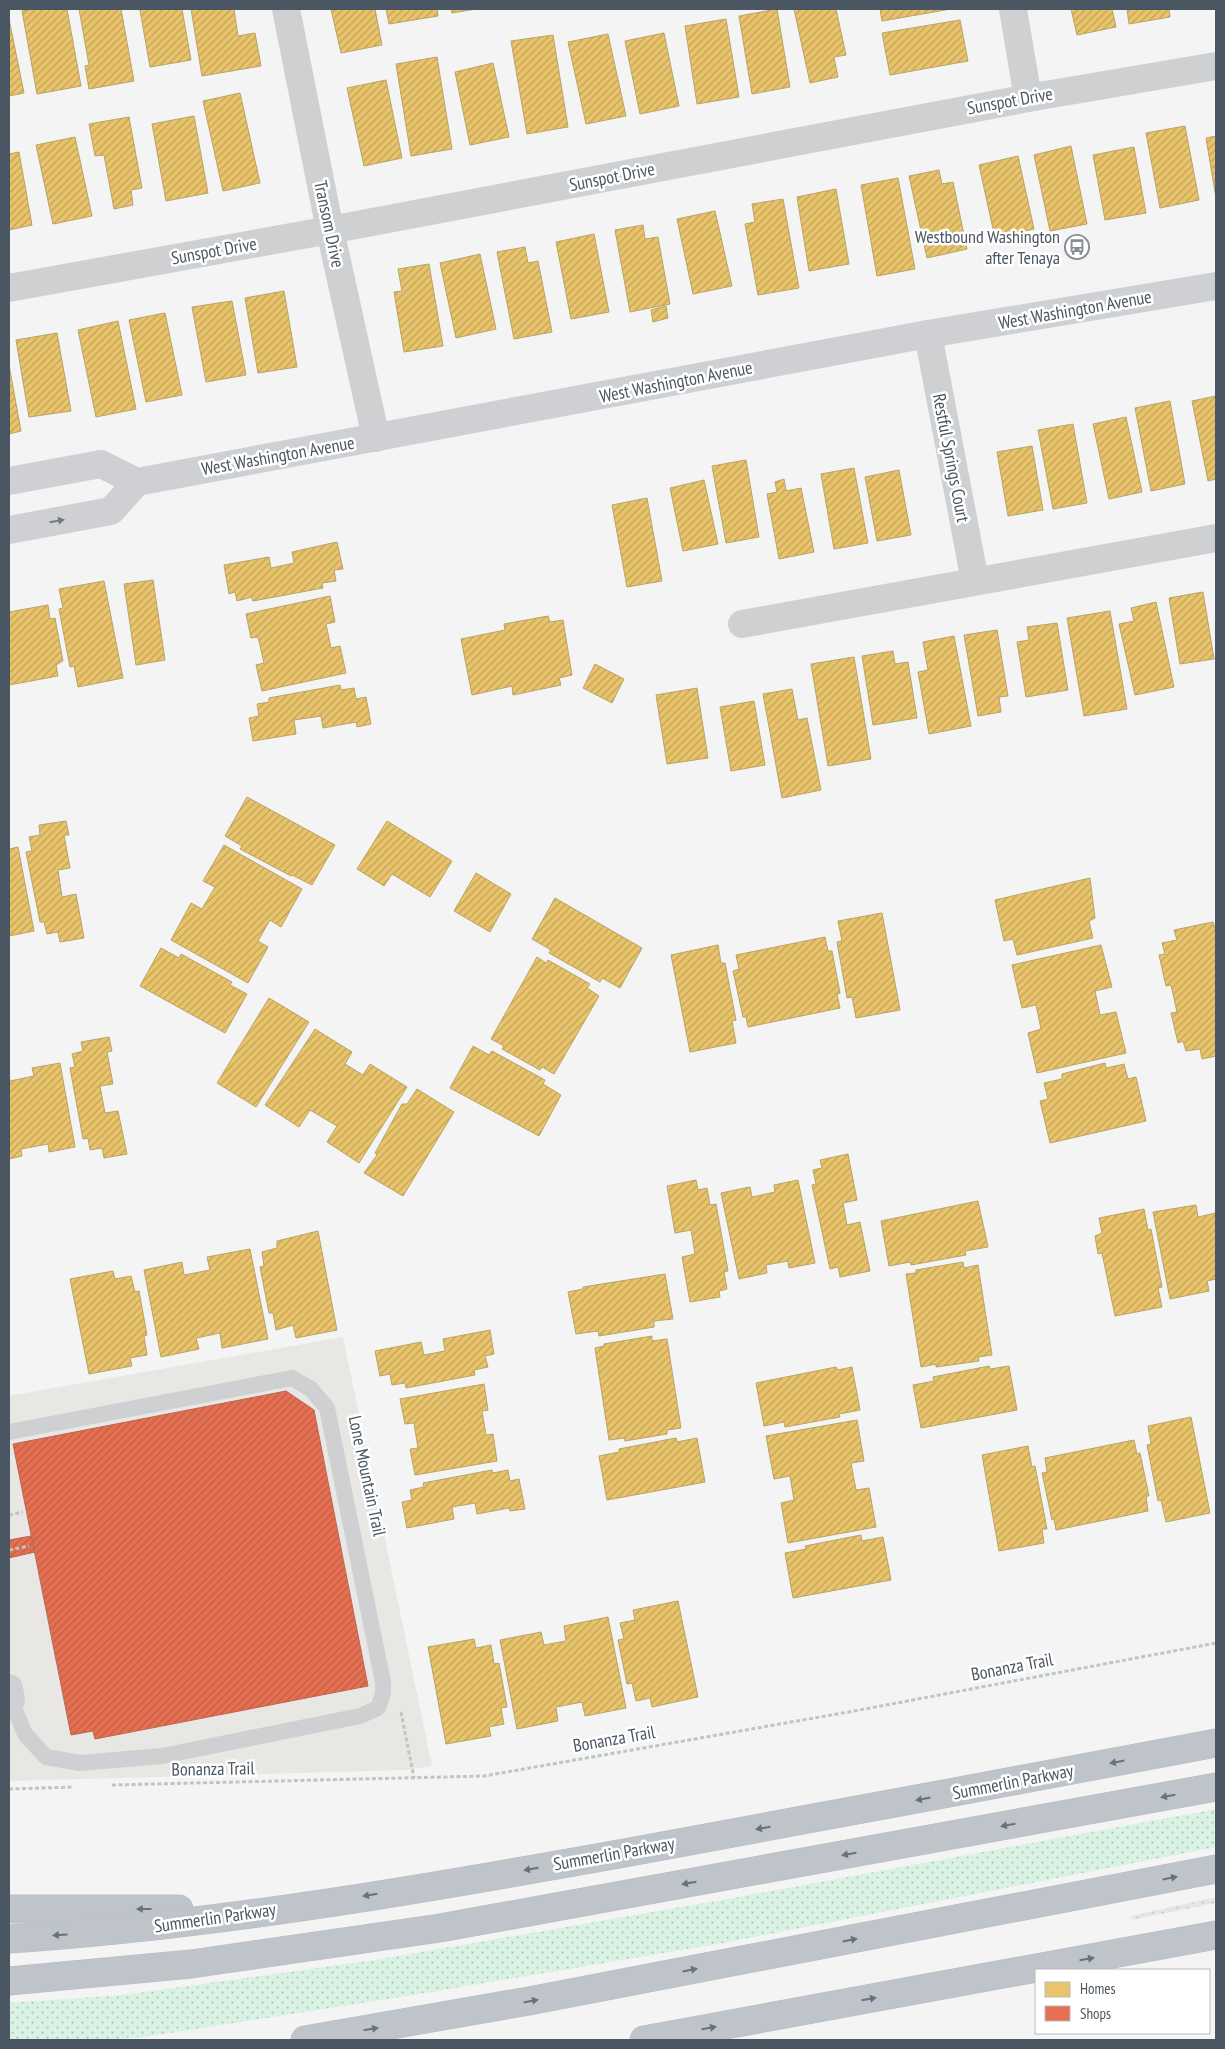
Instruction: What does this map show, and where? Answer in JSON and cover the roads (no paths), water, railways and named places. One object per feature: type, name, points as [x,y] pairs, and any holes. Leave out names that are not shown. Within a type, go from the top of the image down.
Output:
[{"type":"highway","name":"Summerlin Parkway","points":[[9,1939],[157,1926],[281,1909],[537,1868],[1216,1744]]},
{"type":"highway","points":[[9,1981],[190,1964],[430,1929],[1216,1787]]},
{"type":"highway","points":[[305,2040],[529,2001],[1216,1869]]},
{"type":"highway","points":[[9,1908],[281,1909]]},
{"type":"highway","points":[[644,2040],[1216,1935]]},
{"type":"main road","name":"West Washington Avenue","points":[[137,482],[928,334],[1216,286]]},
{"type":"main road","points":[[9,482],[101,464],[137,482],[111,511],[9,530]]},
{"type":"street","name":"Transom Drive","points":[[286,9],[330,230],[376,438]]},
{"type":"street","points":[[1013,9],[1028,98]]},
{"type":"street","name":"Sunspot Drive","points":[[9,288],[330,230],[1028,98],[1216,66]]},
{"type":"street","name":"Restful Springs Court","points":[[928,334],[975,581]]},
{"type":"street","points":[[742,624],[1216,538]]},
{"type":"lane","points":[[9,1432],[292,1378],[311,1389],[327,1408],[383,1682],[383,1693],[378,1708],[360,1716],[162,1756],[80,1763],[46,1757],[25,1734],[10,1694]]},
{"type":"place","name":"Westbound Washington after Tenaya","points":[[1077,247]]}]
